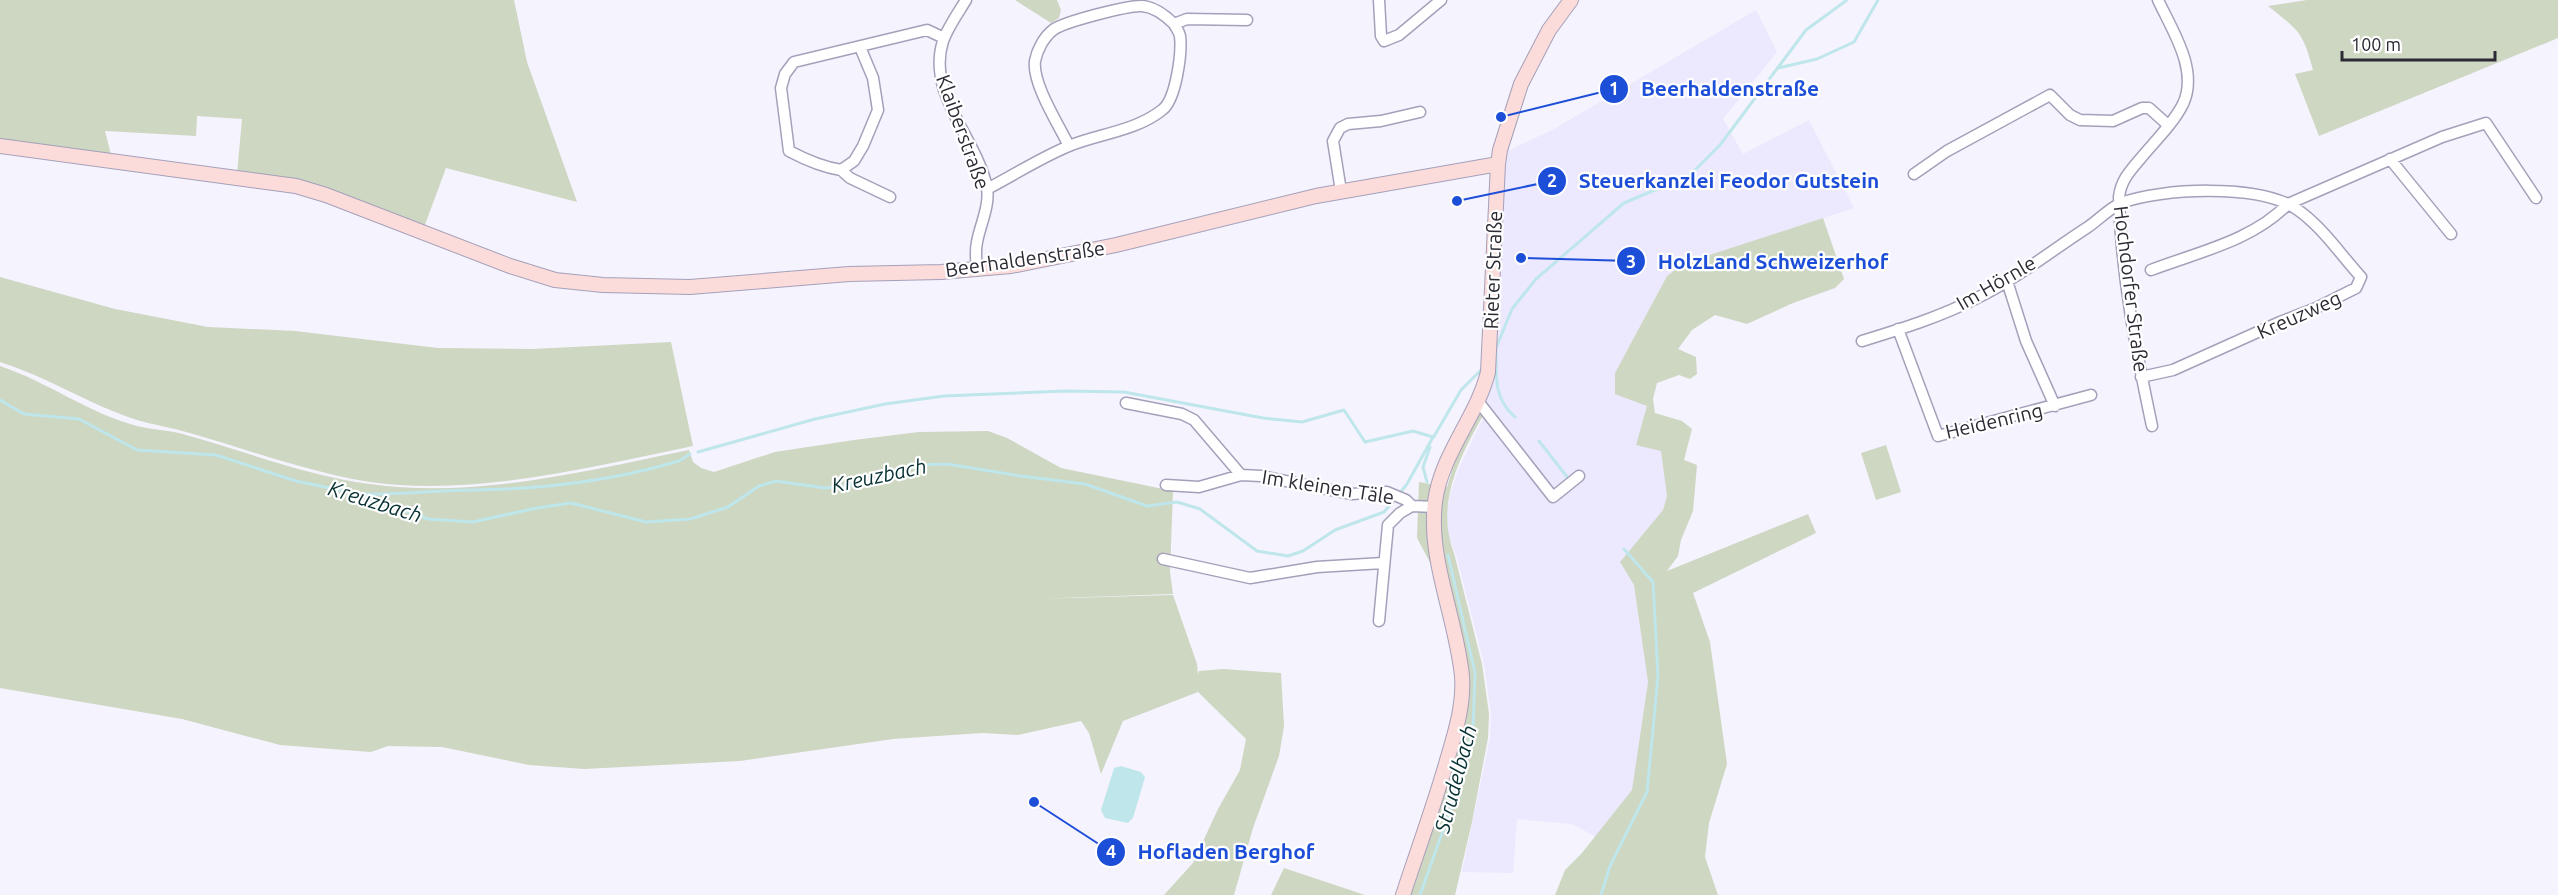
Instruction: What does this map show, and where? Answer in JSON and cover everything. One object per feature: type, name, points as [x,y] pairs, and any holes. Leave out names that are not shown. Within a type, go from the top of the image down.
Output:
[{"type":"street","name":"Klaiberstraße","points":[[966,0],[944,38],[939,74],[987,189],[977,242],[977,270]]},
{"type":"street","points":[[1379,0],[1381,36],[1384,41],[1399,35],[1441,0]]},
{"type":"street","name":"Rieter Straße","points":[[1403,895],[1446,763],[1458,721],[1462,695],[1462,678],[1455,632],[1435,549],[1435,507],[1446,464],[1486,378],[1490,353],[1497,165],[1521,84],[1549,30],[1571,0]]},
{"type":"street","name":"Hochdorfer Straße","points":[[2151,426],[2126,277],[2119,204],[2120,186],[2126,175],[2182,105],[2189,79],[2180,49],[2158,0]]},
{"type":"street","points":[[987,189],[1069,146],[1135,124],[1164,110],[1175,86],[1180,43],[1179,33],[1174,24],[1154,9],[1143,6],[1075,22],[1053,30],[1038,50],[1034,64],[1039,86],[1069,146]]},
{"type":"street","points":[[1174,24],[1187,19],[1247,20]]},
{"type":"street","points":[[890,197],[850,178],[841,170],[808,161],[789,151],[781,88],[784,74],[794,63],[927,30],[944,38]]},
{"type":"street","points":[[841,170],[854,161],[878,110],[873,78],[860,47]]},
{"type":"street","points":[[1914,174],[1947,151],[2050,95],[2070,115],[2080,120],[2113,121],[2142,108],[2149,108],[2168,125]]},
{"type":"street","points":[[1341,191],[1333,141],[1340,128],[1348,124],[1420,112]]},
{"type":"street","points":[[2151,270],[2243,237],[2275,218],[2288,204],[2442,137],[2486,123],[2536,198]]},
{"type":"street","name":"Beerhaldenstraße","points":[[0,146],[296,186],[326,195],[538,276],[585,284],[653,287],[727,285],[849,274],[977,270],[1116,245],[1261,208],[1341,191],[1497,165]]},
{"type":"street","points":[[2390,159],[2451,234]]},
{"type":"street","name":"Kreuzweg","points":[[2119,204],[2150,197],[2200,192],[2239,192],[2288,204],[2315,224],[2361,277],[2356,288],[2316,308],[2173,370],[2141,377]]},
{"type":"street","name":"Im Hörnle","points":[[1862,341],[1977,298],[2007,281],[2119,204]]},
{"type":"street","name":"Heidenring","points":[[2007,281],[2026,341],[2055,406]]},
{"type":"street","name":"Heidenring","points":[[1898,329],[1938,436],[2091,395]]},
{"type":"street","points":[[1477,400],[1553,497],[1574,481]]},
{"type":"street","name":"Im kleinen Täle","points":[[1126,403],[1182,414],[1194,420],[1241,475]]},
{"type":"street","name":"Im kleinen Täle","points":[[1166,485],[1199,487],[1241,475],[1261,476],[1351,494],[1387,492],[1409,503]]},
{"type":"street","points":[[1379,621],[1388,525],[1409,503],[1435,507]]},
{"type":"street","points":[[1163,559],[1250,578],[1317,567],[1383,563]]},
{"type":"shaded area","points":[[1756,10],[1777,52],[1723,119],[1743,154],[1809,120],[1854,208],[1685,263],[1667,276],[1615,373],[1647,406],[1661,451],[1667,496],[1663,510],[1620,562],[1634,585],[1648,682],[1632,790],[1596,837],[1572,824],[1517,819],[1513,873],[1462,872],[1490,738],[1491,714],[1484,664],[1456,554],[1449,537],[1447,516],[1450,495],[1458,470],[1487,410],[1482,401],[1501,154],[1554,129]]},
{"type":"green space","points":[[0,0],[514,0],[527,62],[577,202],[446,168],[423,230],[237,174],[242,119],[197,116],[196,136],[105,131],[112,159],[0,143]]},
{"type":"green space","points":[[1015,0],[1057,0],[1061,10],[1059,18],[1051,23]]},
{"type":"green space","points":[[2307,0],[2558,0],[2558,38],[2319,136],[2295,74],[2313,70],[2306,47],[2298,32],[2268,6]]},
{"type":"green space","points":[[1823,218],[1844,279],[1835,288],[1793,303],[1747,324],[1715,315],[1692,330],[1678,349],[1696,357],[1697,374],[1690,379],[1679,375],[1657,383],[1653,399],[1655,413],[1682,421],[1692,429],[1684,460],[1697,465],[1693,511],[1681,540],[1678,556],[1667,571],[1808,514],[1816,533],[1693,593],[1710,642],[1727,764],[1709,823],[1705,857],[1718,895],[1555,895],[1565,870],[1582,853],[1632,790],[1648,682],[1634,585],[1620,562],[1663,510],[1667,496],[1661,451],[1636,445],[1647,406],[1615,394],[1615,373],[1667,276],[1685,263]]},
{"type":"green space","points":[[0,277],[115,309],[208,327],[295,331],[438,348],[533,349],[671,342],[693,446],[573,471],[491,483],[410,486],[347,478],[277,460],[180,430],[137,420],[0,362]]},
{"type":"green space","points":[[0,366],[119,420],[143,427],[180,433],[324,475],[370,484],[410,488],[450,488],[531,481],[689,450],[693,462],[701,468],[714,472],[775,452],[854,440],[919,432],[988,431],[1007,438],[1061,468],[1173,491],[1170,572],[1173,594],[1032,599],[1173,595],[1197,664],[1198,675],[1199,671],[1223,669],[1281,673],[1284,726],[1279,756],[1253,828],[1234,895],[1164,895],[1193,863],[1218,809],[1240,770],[1246,739],[1198,692],[1123,721],[1101,774],[1089,733],[1081,721],[1018,735],[982,733],[893,739],[740,761],[584,769],[529,765],[442,747],[388,746],[371,752],[280,745],[182,719],[0,688]]},
{"type":"green space","points":[[1478,408],[1484,414],[1459,464],[1453,481],[1447,517],[1449,535],[1482,664],[1489,714],[1488,738],[1455,895],[1407,895],[1464,709],[1442,585],[1417,538],[1419,482],[1447,487],[1457,454]]},
{"type":"green space","points":[[1886,445],[1901,492],[1876,500],[1861,453]]},
{"type":"green space","points":[[1284,868],[1365,895],[1271,895]]},
{"type":"water","points":[[1121,766],[1141,772],[1145,777],[1133,818],[1128,823],[1105,818],[1101,810],[1114,768]]},
{"type":"waterway","name":"Strudelbach","points":[[1494,353],[1512,309],[1536,279],[1624,203],[1690,175],[1720,145],[1806,30],[1847,0]]},
{"type":"waterway","name":"Strudelbach","points":[[1778,68],[1817,59],[1854,42],[1878,0]]},
{"type":"waterway","points":[[1496,351],[1496,379],[1500,395],[1503,403],[1515,417]]},
{"type":"waterway","name":"Strudelbach","points":[[1433,438],[1461,390],[1483,368]]},
{"type":"waterway","points":[[698,452],[815,419],[885,404],[944,396],[1065,391],[1124,392],[1263,418],[1302,422],[1344,410],[1365,442],[1413,431],[1433,437],[1399,494]]},
{"type":"waterway","name":"Kreuzbach","points":[[0,400],[24,414],[79,419],[137,450],[216,455],[296,481],[359,494],[428,519],[473,522],[571,503],[646,522],[690,519],[728,507],[759,486],[776,481],[825,488],[862,484],[920,465],[947,464],[1085,484],[1147,506],[1177,502],[1200,509],[1257,551],[1288,556],[1303,551],[1335,530],[1384,512],[1395,499]]},
{"type":"waterway","points":[[1539,441],[1568,478]]},
{"type":"waterway","name":"Strudelbach","points":[[1427,482],[1423,467],[1430,447]]},
{"type":"waterway","points":[[364,494],[501,489],[578,483],[654,468],[679,461],[690,454]]},
{"type":"waterway","points":[[1601,895],[1610,866],[1647,792],[1658,676],[1653,582],[1624,549]]},
{"type":"waterway","name":"Strudelbach","points":[[1420,895],[1451,808],[1473,730],[1475,673],[1448,555]]},
{"type":"place","name":"Beerhaldenstraße","points":[[1501,117]]},
{"type":"place","name":"Steuerkanzlei Feodor Gutstein","points":[[1457,201]]},
{"type":"place","name":"HolzLand Schweizerhof","points":[[1521,258]]},
{"type":"place","name":"Hofladen Berghof","points":[[1034,802]]}]
